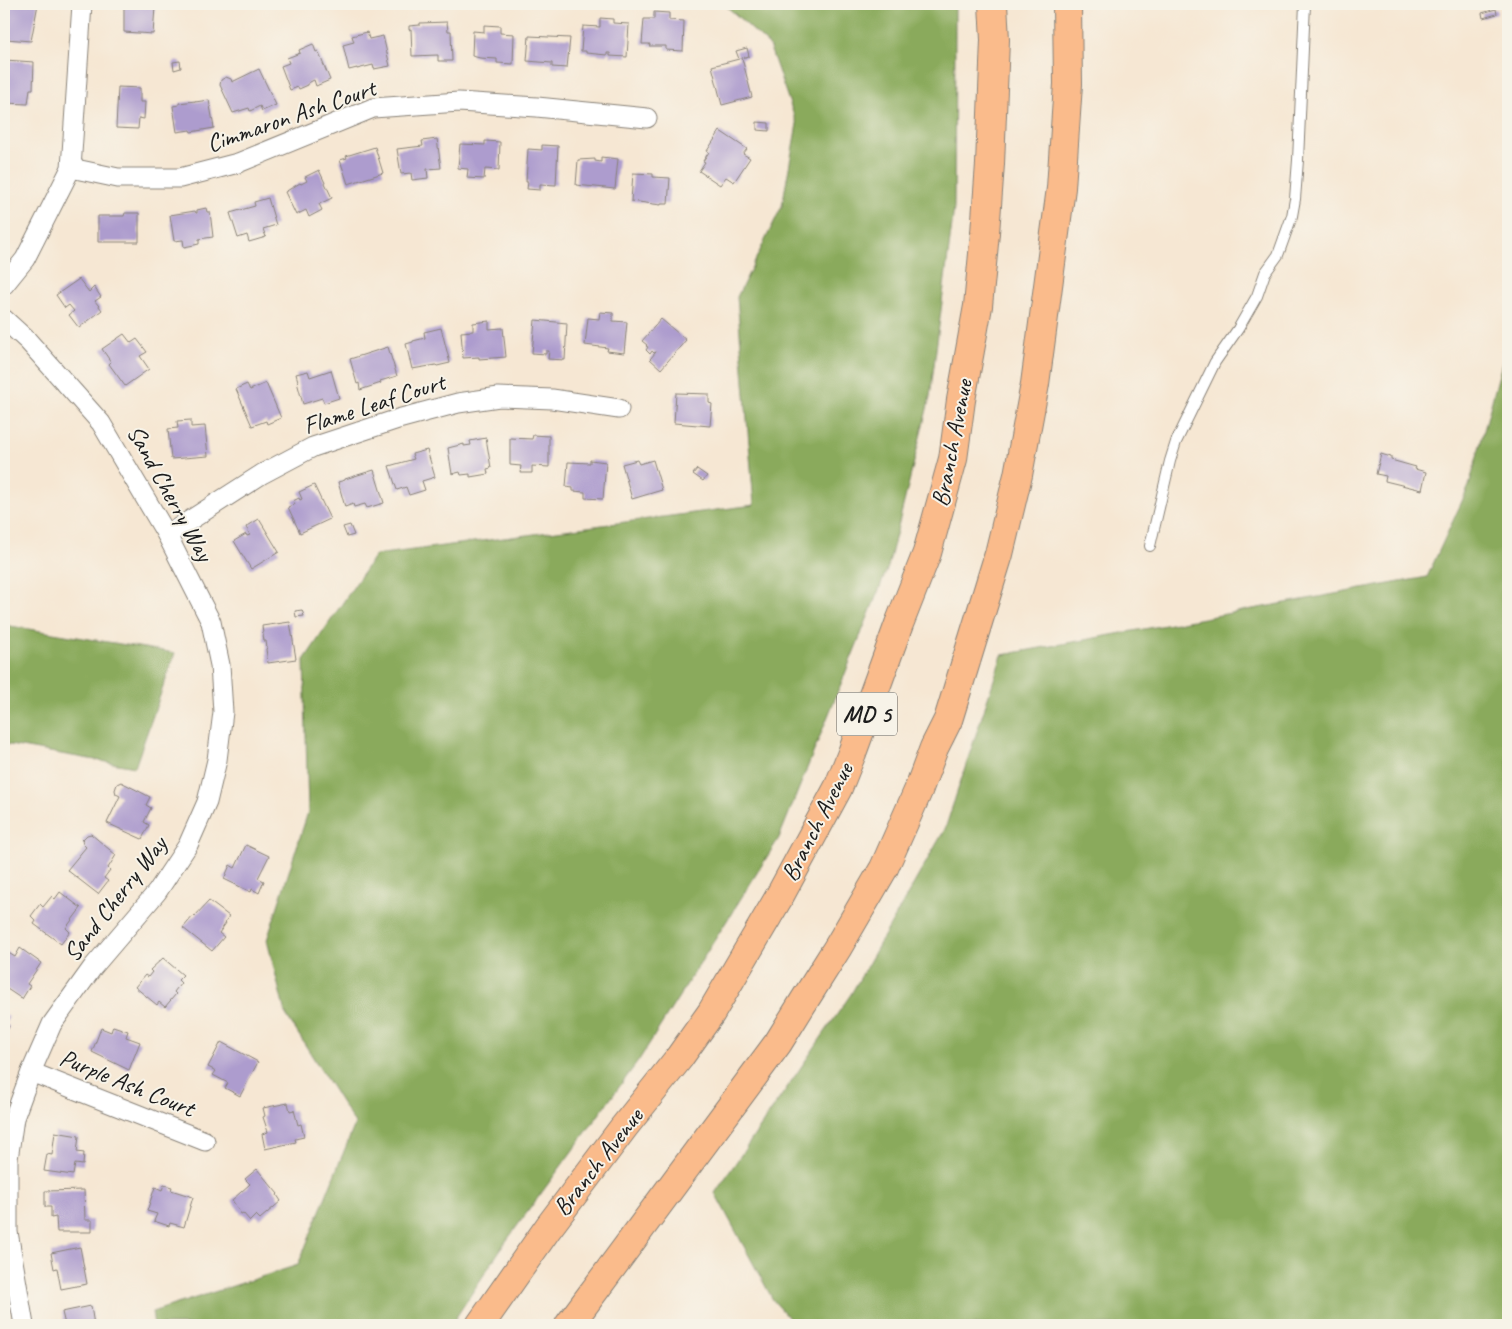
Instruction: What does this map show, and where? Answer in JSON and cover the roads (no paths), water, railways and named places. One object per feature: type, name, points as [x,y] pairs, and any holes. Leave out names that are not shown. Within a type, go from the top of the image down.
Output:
[{"type":"highway","name":"Branch Avenue","points":[[480,1325],[548,1228],[679,1058],[711,1013],[778,899],[838,788],[852,753],[927,553],[953,460],[961,400],[978,306],[985,233],[990,164],[994,49],[993,4]]},
{"type":"highway","points":[[569,1325],[778,1043],[838,947],[884,868],[918,791],[934,748],[948,720],[1001,545],[1018,475],[1035,384],[1061,188],[1068,84],[1067,4]]},
{"type":"street","points":[[4,285],[25,259],[71,168],[82,4]]},
{"type":"street","name":"Cimmaron Ash Court","points":[[71,168],[118,178],[180,178],[238,163],[373,108],[460,102],[537,107],[647,118]]},
{"type":"street","name":"Sand Cherry Way","points":[[4,319],[28,340],[102,423],[167,535],[211,622],[220,665],[223,712],[217,760],[207,802],[188,845],[157,892],[93,967],[52,1024],[14,1118],[8,1159],[8,1232],[24,1325]]},
{"type":"street","name":"Flame Leaf Court","points":[[167,535],[262,474],[313,448],[458,402],[499,397],[552,399],[619,409]]},
{"type":"street","name":"Purple Ash Court","points":[[31,1072],[205,1141]]},
{"type":"lane","points":[[1150,546],[1176,442],[1215,362],[1238,329],[1256,296],[1265,273],[1278,255],[1292,216],[1298,160],[1306,4]]}]
